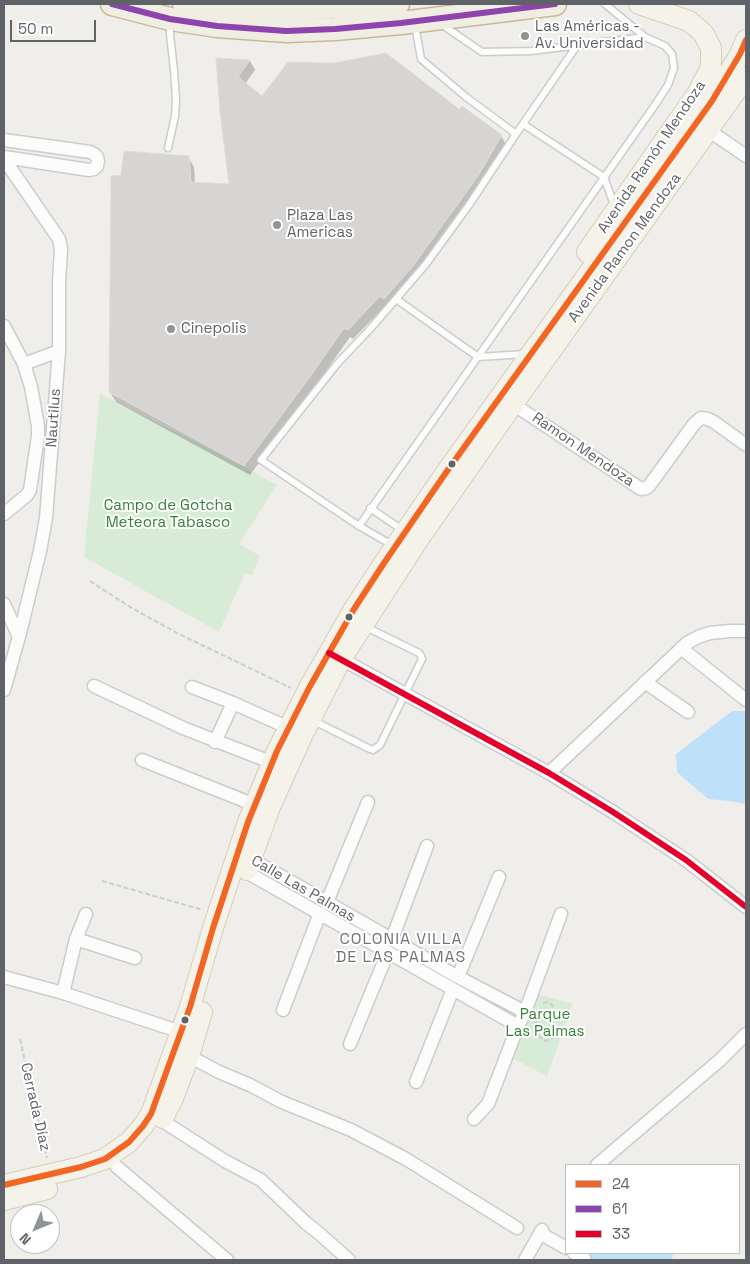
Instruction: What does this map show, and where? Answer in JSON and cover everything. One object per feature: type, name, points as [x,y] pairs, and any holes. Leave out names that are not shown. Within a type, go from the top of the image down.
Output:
[{"type":"highway","points":[[112,4],[177,11],[230,8],[285,10],[398,4]]},
{"type":"highway","points":[[177,11],[216,26],[286,31],[335,29],[425,21],[555,4]]},
{"type":"main road","name":"Avenida Ramón Mendoza","points":[[559,315],[577,268],[697,94],[711,67],[711,48],[703,33],[689,21],[639,4]]},
{"type":"main road","points":[[4,1185],[86,1166],[104,1158],[123,1147],[134,1137],[151,1114],[195,994],[218,915],[310,719],[354,609],[407,543],[506,406],[531,354],[712,100],[740,54],[746,40]]},
{"type":"main road","name":"Avenida Ramon Mendoza","points":[[506,406],[746,77]]},
{"type":"main road","points":[[4,1200],[90,1178],[109,1171],[143,1147],[150,1138],[172,1098],[189,1056],[220,948],[255,806],[273,763],[305,696],[335,656],[363,625],[407,543]]},
{"type":"street","points":[[708,130],[746,156]]},
{"type":"street","points":[[4,140],[90,152],[97,157],[98,161],[94,169],[89,170],[4,158]]},
{"type":"street","name":"Nautilus","points":[[4,158],[60,242],[61,249],[59,351],[46,518],[40,551],[4,690]]},
{"type":"street","points":[[4,326],[24,364],[31,387],[38,426],[30,490],[27,495],[4,514]]},
{"type":"street","points":[[24,364],[59,351]]},
{"type":"street","name":"Ramon Mendoza","points":[[506,406],[642,489],[649,486],[694,424],[701,418],[714,422],[746,445]]},
{"type":"street","points":[[4,604],[19,637]]},
{"type":"street","points":[[549,773],[692,639],[724,632],[746,631]]},
{"type":"street","points":[[681,648],[746,700]]},
{"type":"street","points":[[335,656],[549,773],[613,812],[686,860],[746,907]]},
{"type":"street","points":[[645,682],[688,712]]},
{"type":"street","points":[[94,686],[215,742],[273,763]]},
{"type":"street","points":[[192,687],[289,728]]},
{"type":"street","points":[[215,742],[232,703]]},
{"type":"street","points":[[142,760],[255,806]]},
{"type":"street","points":[[283,1010],[368,802]]},
{"type":"street","points":[[350,1044],[392,954],[402,956],[405,953],[405,949],[397,942],[427,846]]},
{"type":"street","name":"Calle Las Palmas","points":[[242,862],[357,927],[414,968],[453,989],[525,1018]]},
{"type":"street","points":[[458,977],[499,877]]},
{"type":"street","points":[[63,993],[76,940],[86,914]]},
{"type":"street","points":[[474,1119],[488,1104],[525,1018],[561,914]]},
{"type":"street","name":"Calle Las Palmas","points":[[357,927],[397,942],[525,1018]]},
{"type":"street","points":[[76,940],[135,958]]},
{"type":"street","points":[[414,968],[414,960],[421,956]]},
{"type":"street","points":[[4,977],[63,993],[181,1032]]},
{"type":"street","points":[[416,1082],[453,989]]},
{"type":"street","points":[[599,1164],[720,1060],[746,1034]]},
{"type":"street","points":[[189,1056],[282,1102],[351,1130],[406,1159],[517,1228]]},
{"type":"street","points":[[161,1120],[225,1161],[261,1180],[306,1223],[349,1260]]},
{"type":"street","points":[[117,1167],[227,1260]]},
{"type":"street","points":[[525,1260],[541,1232],[565,1247]]},
{"type":"lane","points":[[359,526],[668,85],[674,68],[672,54],[665,46],[645,38],[605,4]]},
{"type":"lane","points":[[168,148],[175,116],[176,100],[170,35],[177,11]]},
{"type":"lane","points":[[516,134],[466,97],[421,59],[425,21],[482,52],[531,51],[578,44],[645,38]]},
{"type":"lane","points":[[407,543],[359,526],[262,460],[337,364],[414,279],[434,253],[578,44]]},
{"type":"lane","points":[[522,124],[604,177],[616,210]]},
{"type":"lane","points":[[396,299],[478,358],[531,354]]},
{"type":"lane","points":[[370,508],[407,543]]},
{"type":"lane","points":[[310,719],[373,750],[380,745],[422,656],[363,625]]},
{"type":"path","points":[[90,581],[130,607],[177,633],[305,696]]},
{"type":"path","points":[[102,882],[218,915]]},
{"type":"path","points":[[525,1018],[535,1020],[538,1035],[544,1041],[554,1037],[556,1032],[552,1022],[557,1015],[556,1010],[548,1002],[539,1006]]},
{"type":"path","points":[[525,1018],[537,1025]]},
{"type":"path","name":"Cerrada Díaz","points":[[20,1039],[50,1174]]},
{"type":"green space","name":"Campo de Gotcha Meteora Tabasco","points":[[100,394],[277,485],[239,544],[260,556],[252,575],[245,573],[219,632],[84,557]]},
{"type":"green space","name":"Parque Las Palmas","points":[[537,994],[573,1004],[547,1076],[514,1059],[523,1027]]},
{"type":"water","points":[[732,711],[746,711],[746,804],[708,799],[677,772],[676,754]]},
{"type":"water","points":[[591,1254],[673,1254],[672,1260],[590,1260]]},
{"type":"building","name":"Plaza Las Americas","points":[[386,53],[459,109],[462,106],[502,135],[478,176],[413,266],[384,299],[380,296],[348,330],[344,328],[244,466],[109,392],[111,176],[121,175],[124,151],[189,156],[191,182],[229,184],[220,112],[216,58],[250,60],[238,77],[262,96],[288,62],[334,63]]},
{"type":"transit line","name":"61","points":[[112,4],[170,19],[217,26],[286,31],[401,23],[555,4]]},
{"type":"transit line","name":"24","points":[[4,1185],[81,1167],[105,1159],[129,1142],[151,1114],[190,1007],[213,928],[248,822],[277,751],[309,688],[354,609],[384,563],[445,474],[712,101],[740,54],[746,40]]},
{"type":"transit line","name":"33","points":[[329,653],[549,773],[686,860],[746,907]]},
{"type":"place","name":"Las Américas - Av. Universidad","points":[[525,36]]},
{"type":"place","name":"Plaza Las Americas","points":[[277,225]]},
{"type":"place","name":"Cinepolis","points":[[171,329]]},
{"type":"district","name":"COLONIA VILLA DE LAS PALMAS","points":[[401,949]]}]
